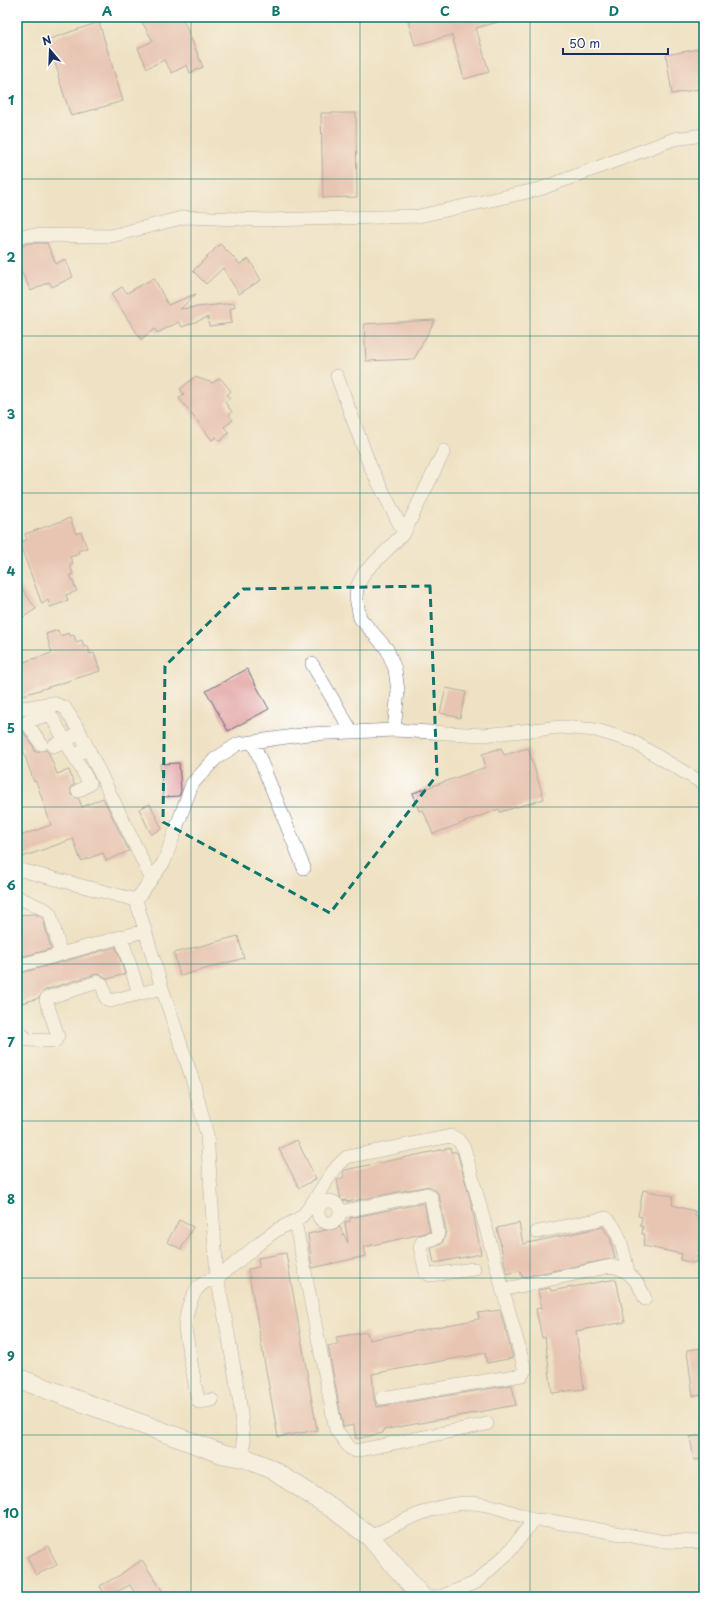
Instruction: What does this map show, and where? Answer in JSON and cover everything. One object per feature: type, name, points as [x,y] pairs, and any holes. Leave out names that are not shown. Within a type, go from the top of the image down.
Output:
[{"type":"street","points":[[17,239],[25,235],[112,236],[185,217],[268,220],[419,216],[540,189],[674,139],[704,135]]},
{"type":"street","points":[[337,376],[370,466],[404,533]]},
{"type":"street","points":[[394,730],[398,691],[395,669],[387,649],[360,618],[356,597],[358,587],[364,573],[404,533],[444,451]]},
{"type":"street","points":[[312,664],[352,732]]},
{"type":"street","points":[[17,709],[53,703],[65,708],[81,734],[151,878]]},
{"type":"street","points":[[78,791],[90,783],[74,756],[66,740],[58,726],[50,714],[28,721],[27,723],[47,745],[66,740],[81,734]]},
{"type":"street","points":[[58,726],[72,719]]},
{"type":"street","points":[[136,900],[164,862],[192,784],[215,758],[238,744],[308,734],[394,730],[482,735],[561,727],[596,730],[632,741],[704,784]]},
{"type":"street","points":[[253,742],[304,868]]},
{"type":"street","points":[[74,756],[88,749]]},
{"type":"street","points":[[17,869],[82,881],[136,900]]},
{"type":"street","points":[[17,897],[46,910],[50,914],[62,954]]},
{"type":"street","points":[[136,900],[162,988],[193,1080],[207,1135],[217,1277],[239,1397],[245,1458]]},
{"type":"street","points":[[17,966],[145,931]]},
{"type":"street","points":[[121,938],[139,994]]},
{"type":"street","points":[[17,1030],[28,1040],[54,1040],[58,1036],[46,1000],[47,998],[98,982],[102,984],[106,998],[110,1001],[162,988]]},
{"type":"street","points":[[382,1398],[522,1375],[525,1370],[464,1148],[458,1140],[451,1136],[347,1157],[336,1166],[299,1218],[336,1430],[350,1448],[355,1451],[487,1424]]},
{"type":"street","points":[[212,1400],[198,1401],[185,1318],[196,1290],[204,1281],[217,1277],[276,1231],[299,1218],[318,1212],[323,1203],[328,1201],[334,1203],[338,1206],[340,1212],[427,1194],[431,1196],[438,1233],[436,1238],[422,1242],[420,1247],[426,1273],[430,1275],[474,1269]]},
{"type":"street","points":[[538,1232],[606,1218],[617,1233],[628,1272],[641,1287],[644,1299]]},
{"type":"street","points":[[502,1290],[611,1266],[628,1272]]},
{"type":"street","points":[[17,1378],[223,1454],[245,1458],[271,1470],[335,1510],[370,1537],[422,1597]]},
{"type":"street","points":[[370,1537],[418,1516],[444,1507],[469,1503],[505,1510],[534,1520],[552,1521],[660,1541],[704,1542]]},
{"type":"street","points":[[434,1597],[442,1596],[475,1583],[508,1553],[534,1520]]},
{"type":"highlighted area","points":[[430,586],[437,775],[330,913],[163,822],[165,666],[243,589]]},
{"type":"building","points":[[139,17],[182,17],[203,67],[190,73],[187,65],[172,73],[164,60],[147,68],[138,48],[153,41]]},
{"type":"building","points":[[423,17],[505,17],[505,20],[476,28],[489,72],[464,79],[452,35],[415,45],[408,21]]},
{"type":"building","points":[[99,22],[123,101],[71,116],[47,40]]},
{"type":"building","points":[[704,48],[704,88],[672,94],[666,55]]},
{"type":"building","points":[[321,113],[356,113],[357,197],[323,198]]},
{"type":"building","points":[[28,243],[47,243],[56,264],[65,259],[73,277],[52,287],[49,282],[31,291],[17,263],[17,249]]},
{"type":"building","points":[[220,244],[240,264],[249,259],[261,280],[239,294],[223,268],[206,284],[193,271]]},
{"type":"building","points":[[154,278],[168,305],[196,294],[180,309],[234,303],[235,307],[230,309],[232,323],[209,326],[208,317],[182,327],[179,322],[157,333],[155,329],[141,339],[111,294],[122,287],[127,293]]},
{"type":"building","points":[[435,320],[414,359],[366,361],[364,324]]},
{"type":"building","points":[[195,377],[213,383],[220,378],[231,391],[227,395],[230,398],[225,402],[232,412],[229,415],[233,420],[224,427],[229,433],[220,441],[216,437],[212,440],[179,398],[184,394],[180,389]]},
{"type":"building","points":[[70,518],[76,534],[81,532],[87,548],[78,551],[79,554],[70,557],[73,564],[70,565],[73,574],[70,575],[77,591],[66,595],[68,601],[50,607],[48,600],[42,604],[19,542],[27,540],[25,534]]},
{"type":"building","points":[[17,581],[36,609],[17,621]]},
{"type":"building","points":[[58,630],[60,636],[69,633],[70,636],[74,635],[76,642],[82,640],[84,647],[88,646],[90,654],[94,653],[100,671],[17,697],[17,664],[52,653],[46,634]]},
{"type":"building","points":[[247,669],[269,709],[228,731],[206,691]]},
{"type":"building","points":[[446,688],[466,692],[460,718],[440,713]]},
{"type":"building","points":[[22,716],[19,723],[20,727],[33,746],[35,752],[46,750],[49,753],[57,774],[69,770],[74,784],[71,787],[71,795],[79,799],[82,807],[103,798],[129,851],[106,861],[103,853],[81,861],[73,839],[17,859],[17,837],[51,825],[36,781],[34,782],[22,747],[17,749],[17,717]]},
{"type":"building","points":[[501,748],[504,755],[528,748],[544,799],[500,812],[499,809],[433,834],[423,810],[419,811],[413,793],[486,767],[482,754]]},
{"type":"building","points":[[179,763],[181,791],[179,796],[163,797],[160,764]]},
{"type":"building","points":[[150,804],[162,829],[151,834],[139,809]]},
{"type":"building","points":[[35,914],[43,918],[51,949],[17,958],[17,915]]},
{"type":"building","points":[[238,936],[244,958],[180,976],[174,953]]},
{"type":"building","points":[[116,947],[125,974],[108,979],[102,975],[96,974],[45,990],[39,998],[22,1003],[17,988],[17,974]]},
{"type":"building","points":[[297,1140],[316,1179],[299,1188],[279,1149]]},
{"type":"building","points":[[450,1148],[451,1152],[457,1152],[472,1206],[481,1254],[434,1263],[431,1248],[442,1244],[446,1231],[439,1195],[429,1186],[347,1202],[346,1200],[341,1201],[337,1180],[344,1177],[343,1173],[345,1170]]},
{"type":"building","points":[[643,1190],[673,1196],[672,1205],[695,1211],[694,1215],[704,1218],[704,1226],[695,1263],[680,1260],[682,1254],[643,1246],[645,1234],[642,1234],[643,1226],[640,1226],[642,1217],[638,1216]]},
{"type":"building","points":[[424,1203],[430,1232],[364,1247],[366,1256],[312,1268],[308,1234],[340,1227],[348,1243],[345,1222],[350,1221],[350,1218]]},
{"type":"building","points":[[179,1220],[193,1227],[181,1249],[167,1242]]},
{"type":"building","points":[[519,1223],[523,1244],[603,1227],[610,1238],[615,1258],[522,1277],[520,1271],[507,1274],[497,1228]]},
{"type":"building","points":[[286,1253],[317,1430],[278,1437],[248,1269],[259,1267],[258,1258]]},
{"type":"building","points":[[616,1279],[625,1322],[576,1331],[584,1389],[552,1393],[545,1337],[542,1338],[536,1309],[542,1308],[538,1290],[550,1288],[551,1291]]},
{"type":"building","points":[[500,1310],[513,1358],[487,1363],[485,1353],[372,1374],[374,1399],[377,1407],[512,1385],[516,1405],[383,1430],[383,1433],[356,1439],[354,1425],[343,1427],[328,1346],[338,1344],[336,1337],[367,1332],[369,1340],[479,1319],[478,1313]]},
{"type":"building","points":[[704,1348],[704,1395],[693,1396],[687,1350]]},
{"type":"building","points":[[704,1435],[704,1459],[694,1460],[690,1437]]},
{"type":"building","points":[[48,1546],[57,1565],[36,1575],[27,1557]]},
{"type":"building","points":[[142,1560],[163,1592],[155,1597],[137,1597],[130,1585],[106,1597],[100,1586],[122,1574]]}]
